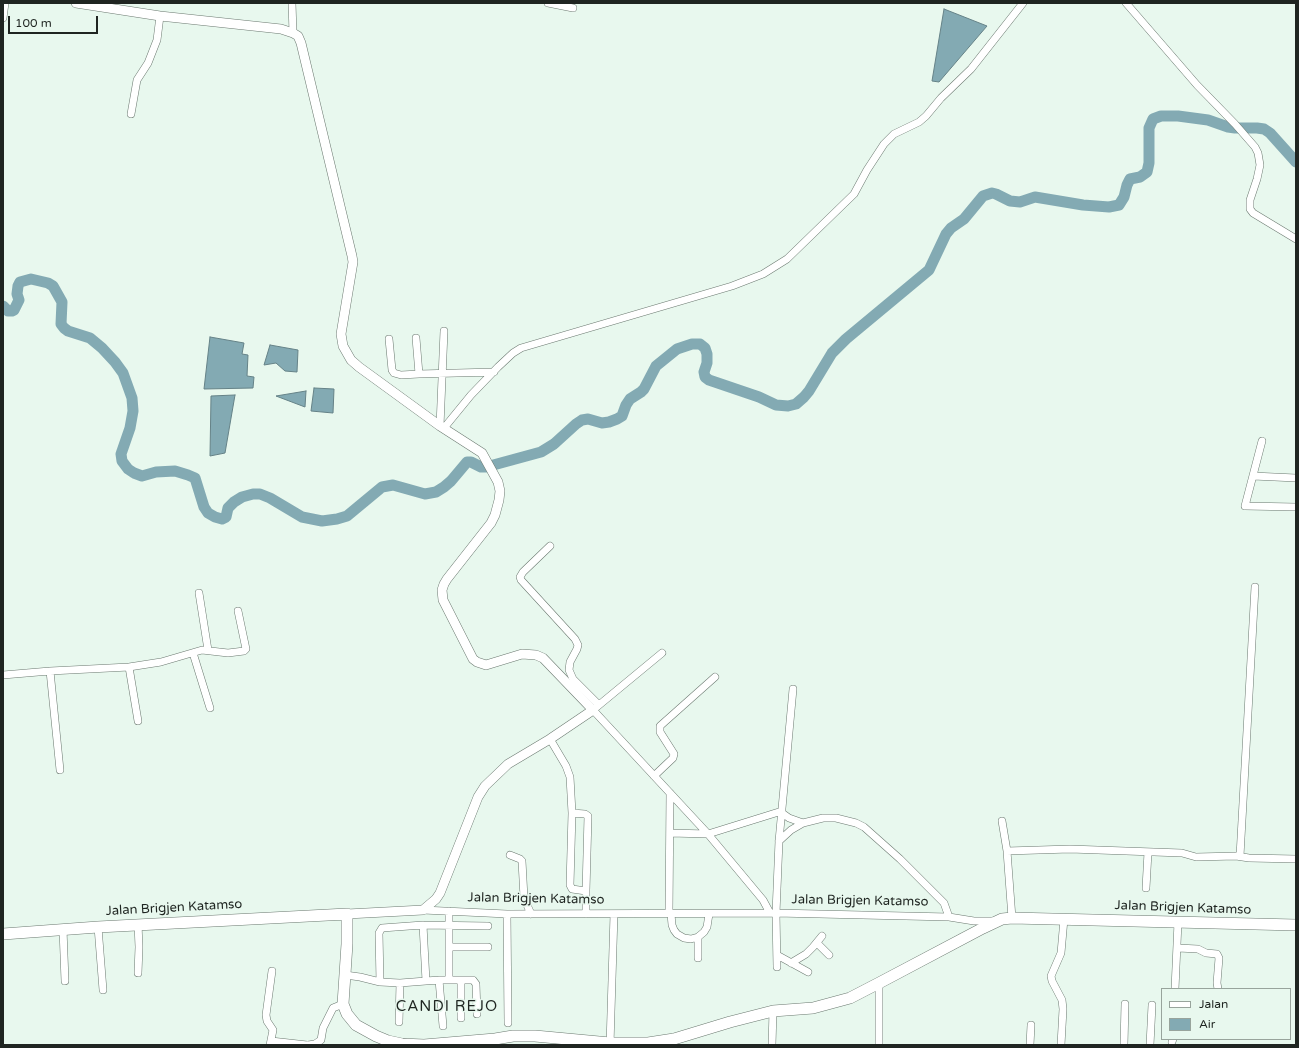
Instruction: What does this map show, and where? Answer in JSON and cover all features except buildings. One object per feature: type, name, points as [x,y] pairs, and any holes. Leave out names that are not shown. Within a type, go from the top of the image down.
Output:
[{"type":"main road","name":"Jalan Brigjen Katamso","points":[[3,934],[98,926],[347,914]]},
{"type":"main road","points":[[347,914],[343,1004],[347,1014],[356,1025],[376,1036],[402,1044],[424,1045],[495,1042],[513,1036],[610,1044],[665,1041],[774,1011],[813,1008],[850,998],[982,928],[1007,919]]},
{"type":"main road","name":"Jalan Brigjen Katamso","points":[[1007,919],[1296,926]]},
{"type":"street","points":[[3,18],[6,3]]},
{"type":"street","points":[[76,3],[160,16],[281,29],[298,36],[301,43],[353,262],[341,334],[343,346],[351,360],[359,367],[442,427],[482,453],[498,482],[499,500],[495,515],[491,523],[447,579],[442,590],[443,600],[473,659],[477,662],[486,665],[522,654],[536,654],[596,707]]},
{"type":"street","points":[[292,3],[293,33]]},
{"type":"street","points":[[548,3],[573,8]]},
{"type":"street","points":[[442,427],[471,395],[513,353],[521,348],[732,286],[763,274],[788,259],[854,194],[859,187],[866,170],[884,144],[894,134],[920,122],[926,116],[941,98],[970,69],[1023,3]]},
{"type":"street","points":[[1126,3],[1197,85],[1255,147],[1259,159],[1257,179],[1250,200],[1250,209],[1253,213],[1296,240]]},
{"type":"street","points":[[131,114],[137,80],[148,63],[157,40],[160,16]]},
{"type":"street","points":[[442,427],[444,331]]},
{"type":"street","points":[[416,338],[419,374]]},
{"type":"street","points":[[389,339],[392,370],[394,373],[401,375],[494,372]]},
{"type":"street","points":[[1262,441],[1245,506],[1296,507]]},
{"type":"street","points":[[1253,476],[1296,478]]},
{"type":"street","points":[[550,546],[522,572],[520,577],[521,580],[575,639],[578,645],[570,662],[569,670],[573,679],[654,776],[708,834],[773,913]]},
{"type":"street","points":[[1240,856],[1255,587]]},
{"type":"street","points":[[199,593],[208,650]]},
{"type":"street","points":[[3,675],[129,667],[161,662],[202,650],[228,653],[246,651],[238,611]]},
{"type":"street","points":[[193,653],[210,708]]},
{"type":"street","points":[[347,914],[423,910],[436,899],[440,893],[478,797],[485,786],[508,764],[550,739],[596,707],[662,653]]},
{"type":"street","points":[[129,667],[138,721]]},
{"type":"street","points":[[50,671],[60,770]]},
{"type":"street","points":[[654,776],[673,758],[674,754],[660,732],[660,726],[715,677]]},
{"type":"street","points":[[777,967],[773,913],[793,689]]},
{"type":"street","points":[[550,739],[566,766],[570,777],[572,813],[570,885],[572,889],[586,891]]},
{"type":"street","points":[[670,793],[670,913],[672,925],[677,934],[684,938],[691,939],[698,937],[707,927],[709,914]]},
{"type":"street","points":[[782,812],[789,818],[802,823]]},
{"type":"street","points":[[670,833],[708,834],[782,812]]},
{"type":"street","points":[[572,813],[585,814],[588,816],[586,914]]},
{"type":"street","points":[[779,841],[791,830],[802,823],[823,818],[836,818],[856,823],[864,827],[900,859],[944,903],[949,917]]},
{"type":"street","points":[[1002,821],[1007,852],[1007,919]]},
{"type":"street","points":[[1007,852],[1070,849],[1182,854],[1196,857],[1240,856],[1249,858],[1296,859]]},
{"type":"street","points":[[1146,888],[1148,852]]},
{"type":"street","points":[[510,855],[522,861],[524,898],[531,914]]},
{"type":"street","name":"Jalan Brigjen Katamso","points":[[423,910],[507,914],[773,913],[949,917],[990,922],[1007,919]]},
{"type":"street","points":[[449,912],[449,980]]},
{"type":"street","points":[[507,914],[508,1023]]},
{"type":"street","points":[[610,1044],[614,914]]},
{"type":"street","points":[[1061,1045],[1062,1000],[1051,976],[1062,953],[1064,920]]},
{"type":"street","points":[[1175,988],[1178,922]]},
{"type":"street","points":[[138,924],[138,973]]},
{"type":"street","points":[[380,982],[380,929],[449,924],[488,926]]},
{"type":"street","points":[[423,925],[426,981]]},
{"type":"street","points":[[98,926],[103,990]]},
{"type":"street","points":[[63,929],[65,981]]},
{"type":"street","points":[[791,963],[806,954],[822,936]]},
{"type":"street","points":[[698,937],[698,958]]},
{"type":"street","points":[[817,943],[828,955]]},
{"type":"street","points":[[449,947],[488,947]]},
{"type":"street","points":[[1178,948],[1198,949],[1206,953],[1214,953],[1218,955],[1218,988]]},
{"type":"street","points":[[777,955],[808,972]]},
{"type":"street","points":[[272,971],[266,1015],[267,1021],[273,1030],[270,1043],[315,1044],[321,1040],[323,1028],[333,1008],[343,1004]]},
{"type":"street","points":[[345,975],[380,982],[400,983],[439,980],[471,980],[476,982],[477,1014]]},
{"type":"street","points":[[439,980],[443,1026]]},
{"type":"street","points":[[461,980],[461,1018]]},
{"type":"street","points":[[399,1022],[400,983]]},
{"type":"street","points":[[879,983],[879,1045]]},
{"type":"street","points":[[1124,1045],[1126,1004]]},
{"type":"street","points":[[1150,1045],[1152,1005]]},
{"type":"street","points":[[772,1045],[774,1011]]},
{"type":"street","points":[[1030,1045],[1031,1025]]},
{"type":"water","points":[[944,9],[987,26],[939,82],[932,81]]},
{"type":"water","points":[[210,337],[244,343],[242,354],[248,355],[247,376],[254,377],[253,388],[204,389]]},
{"type":"water","points":[[270,345],[298,350],[297,372],[285,371],[276,363],[264,365]]},
{"type":"water","points":[[314,388],[334,389],[333,413],[311,411]]},
{"type":"water","points":[[306,391],[305,407],[276,396]]},
{"type":"water","points":[[235,395],[225,453],[210,456],[211,396]]},
{"type":"waterway","points":[[3,306],[8,311],[14,310],[19,300],[17,294],[20,282],[31,279],[48,283],[53,286],[62,302],[61,324],[64,328],[68,331],[90,338],[115,362],[123,373],[132,398],[133,411],[130,428],[121,454],[122,461],[128,469],[142,476],[156,472],[175,471],[195,478],[204,507],[208,513],[222,519],[226,517],[228,508],[234,502],[242,497],[260,494],[270,498],[302,517],[322,521],[347,516],[382,487],[393,485],[425,494],[436,492],[451,481],[467,462],[471,462],[481,467],[486,467],[541,452],[554,444],[582,420],[588,419],[602,423],[617,419],[622,416],[630,399],[644,389],[656,366],[677,349],[692,344],[700,344],[705,348],[707,363],[704,372],[705,377],[709,380],[759,397],[776,405],[788,406],[796,404],[809,391],[832,353],[846,339],[929,270],[946,234],[951,228],[964,219],[983,196],[992,193],[1010,201],[1020,202],[1035,197],[1083,205],[1109,207],[1119,205],[1124,197],[1130,179],[1140,177],[1147,172],[1149,163],[1149,128],[1153,119],[1161,116],[1178,116],[1208,120],[1235,128],[1264,129],[1270,133],[1296,162]]},
{"type":"district","name":"CANDI REJO","points":[[447,1007]]}]
